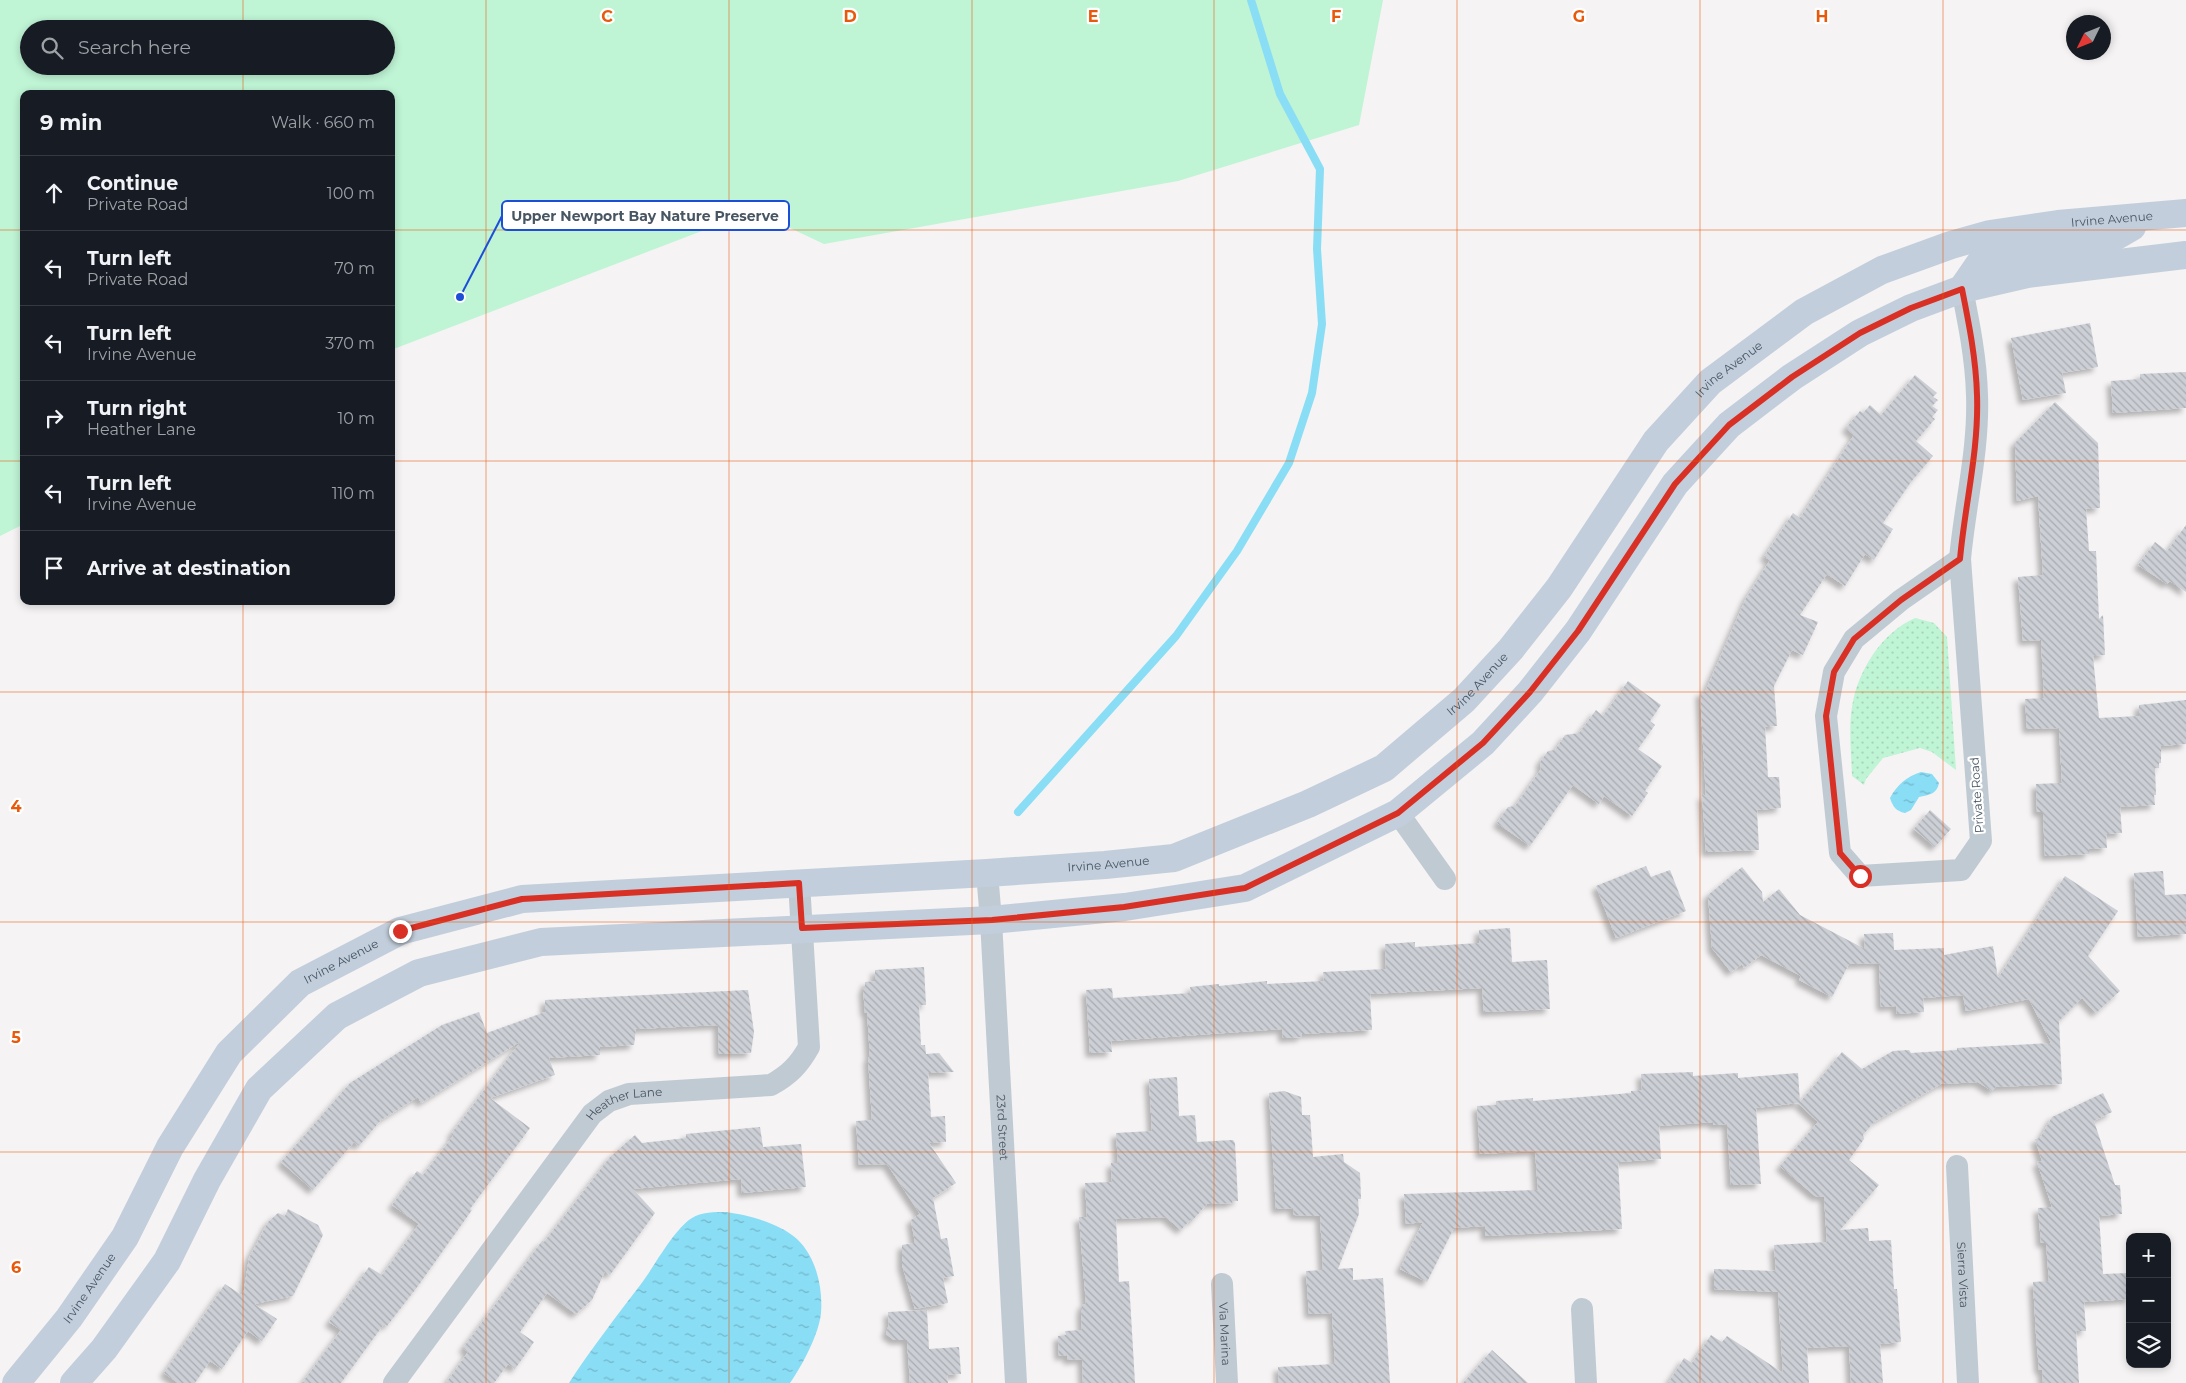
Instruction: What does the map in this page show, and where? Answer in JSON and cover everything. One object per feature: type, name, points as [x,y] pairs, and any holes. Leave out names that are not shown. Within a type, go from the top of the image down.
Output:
[{"type":"main road","name":"Irvine Avenue","points":[[16,1383],[69,1318],[125,1237],[170,1147],[229,1053],[300,983],[400,931],[522,899],[987,873],[1106,865],[1174,858],[1308,804],[1384,768],[1464,700],[1511,649],[1559,588],[1656,441],[1710,382],[1771,335],[1829,297],[1882,270],[1950,245],[2018,229],[2186,213]]},
{"type":"main road","points":[[1962,289],[1982,260],[1994,255],[2038,246],[2113,238],[2154,215]]},
{"type":"main road","points":[[74,1383],[104,1349],[167,1261],[207,1180],[258,1089],[337,1016],[419,974],[541,942],[992,920],[1124,907],[1245,888],[1398,813],[1483,743],[1530,692],[1578,631],[1675,484],[1729,425],[1792,377],[1860,333],[1911,308],[1962,289],[2027,274],[2186,256]]},
{"type":"street","name":"Private Road","points":[[1960,559],[1901,600],[1854,639],[1834,672],[1826,716],[1840,853],[1860,876],[1961,870],[1981,841],[1960,559],[1976,443],[1978,396],[1975,359],[1962,289]]},
{"type":"street","points":[[1398,813],[1446,879]]},
{"type":"street","name":"23rd Street","points":[[987,873],[992,920],[1016,1383]]},
{"type":"street","name":"Heather Lane","points":[[394,1383],[592,1114],[609,1101],[629,1094],[771,1085],[788,1075],[800,1064],[809,1047],[799,883]]},
{"type":"street","name":"Sierra Vista","points":[[1957,1166],[1968,1383]]},
{"type":"street","name":"Via Marina","points":[[1222,1284],[1227,1383]]},
{"type":"street","points":[[1582,1309],[1586,1383]]},
{"type":"green space","points":[[0,0],[1383,0],[1359,125],[1178,181],[824,244],[754,211],[395,348],[395,90],[20,90],[20,526],[0,536]]},
{"type":"green space","points":[[1915,618],[1934,623],[1947,637],[1956,770],[1932,752],[1920,748],[1883,758],[1866,779],[1864,785],[1852,776],[1850,727],[1851,712],[1858,683],[1874,653],[1883,642],[1897,629]]},
{"type":"water","points":[[1921,772],[1932,774],[1939,783],[1938,787],[1929,795],[1919,797],[1911,810],[1905,813],[1897,810],[1890,798],[1902,782]]},
{"type":"water","points":[[726,1212],[744,1215],[772,1224],[790,1233],[804,1246],[817,1273],[821,1293],[820,1321],[809,1350],[790,1383],[569,1383],[685,1223],[696,1216]]},
{"type":"building","points":[[2090,323],[2098,367],[2062,373],[2066,393],[2023,400],[2011,338]]},
{"type":"building","points":[[2186,372],[2186,408],[2113,413],[2111,381],[2140,379],[2140,374]]},
{"type":"building","points":[[1915,375],[1937,393],[1933,397],[1938,400],[1932,406],[1938,410],[1932,417],[1935,419],[1916,441],[1933,456],[1911,482],[1883,523],[1893,529],[1874,560],[1865,554],[1845,586],[1827,574],[1800,615],[1818,622],[1803,655],[1792,650],[1774,686],[1777,726],[1765,727],[1768,777],[1779,777],[1781,808],[1757,810],[1759,850],[1706,852],[1702,794],[1706,797],[1700,692],[1705,692],[1746,598],[1770,560],[1764,557],[1793,513],[1800,518],[1854,435],[1846,428],[1860,411],[1863,413],[1870,405],[1881,415]]},
{"type":"building","points":[[2055,402],[2098,443],[2100,508],[2086,509],[2089,551],[2096,551],[2099,619],[2103,615],[2105,655],[2093,656],[2099,718],[2139,716],[2139,705],[2186,700],[2186,744],[2161,746],[2161,763],[2159,763],[2159,768],[2155,768],[2155,805],[2120,807],[2122,833],[2106,834],[2107,848],[2089,849],[2089,854],[2045,856],[2043,812],[2037,812],[2036,784],[2062,783],[2059,728],[2027,729],[2025,699],[2044,698],[2041,640],[2023,641],[2018,577],[2043,575],[2038,496],[2017,501],[2015,443]]},
{"type":"building","points":[[2186,525],[2186,592],[2170,581],[2167,584],[2138,565],[2155,542],[2167,551]]},
{"type":"building","points":[[1628,681],[1661,705],[1650,721],[1655,725],[1638,749],[1662,766],[1645,791],[1648,793],[1632,816],[1604,796],[1599,804],[1573,785],[1530,846],[1497,823],[1508,807],[1515,806],[1541,769],[1540,762],[1548,751],[1555,750],[1565,735],[1579,733],[1596,710],[1603,716]]},
{"type":"building","points":[[1930,810],[1951,829],[1935,847],[1914,829]]},
{"type":"building","points":[[1646,866],[1651,877],[1670,870],[1686,911],[1616,938],[1596,886]]},
{"type":"building","points":[[1742,867],[1762,892],[1763,902],[1779,889],[1800,915],[1865,949],[1864,934],[1893,933],[1894,950],[1944,948],[1944,955],[1993,946],[1998,978],[2065,876],[2118,911],[2088,956],[2120,991],[2096,1013],[2082,998],[2059,1021],[2062,1084],[1996,1087],[1992,1091],[1978,1082],[1941,1084],[1874,1122],[1863,1135],[1864,1139],[1849,1160],[1879,1185],[1840,1230],[1868,1228],[1869,1241],[1891,1240],[1894,1289],[1897,1289],[1901,1342],[1880,1344],[1883,1383],[1851,1383],[1849,1346],[1807,1348],[1809,1383],[1668,1383],[1684,1358],[1692,1363],[1711,1335],[1722,1342],[1727,1336],[1783,1373],[1778,1292],[1714,1289],[1714,1269],[1776,1271],[1774,1245],[1827,1242],[1824,1197],[1815,1196],[1780,1166],[1818,1122],[1798,1103],[1756,1108],[1761,1184],[1731,1185],[1727,1124],[1713,1125],[1713,1122],[1659,1126],[1661,1159],[1618,1162],[1622,1229],[1485,1236],[1485,1226],[1454,1228],[1427,1282],[1400,1269],[1423,1222],[1406,1224],[1404,1194],[1538,1190],[1535,1151],[1480,1154],[1477,1106],[1496,1105],[1496,1101],[1533,1098],[1533,1101],[1631,1093],[1631,1091],[1642,1090],[1641,1074],[1693,1072],[1693,1076],[1738,1073],[1738,1078],[1798,1073],[1800,1102],[1842,1052],[1862,1069],[1893,1051],[1909,1050],[1911,1053],[1957,1050],[1957,1048],[2051,1043],[2029,999],[1966,1011],[1963,995],[1923,998],[1924,1012],[1897,1014],[1896,1006],[1881,1007],[1879,963],[1849,964],[1832,997],[1799,980],[1801,976],[1761,955],[1744,968],[1742,964],[1731,972],[1712,948],[1708,895]]},
{"type":"building","points":[[2163,871],[2165,895],[2186,894],[2186,934],[2138,937],[2134,873]]},
{"type":"building","points":[[1510,928],[1512,962],[1547,960],[1550,1009],[1484,1012],[1482,988],[1370,994],[1372,1030],[1302,1034],[1302,1037],[1283,1038],[1282,1029],[1111,1041],[1112,1052],[1090,1053],[1086,990],[1112,988],[1113,998],[1191,993],[1190,987],[1219,984],[1219,986],[1267,981],[1267,984],[1324,981],[1323,972],[1386,969],[1385,944],[1415,942],[1415,947],[1479,943],[1479,930]]},
{"type":"building","points":[[924,967],[926,1005],[919,1005],[921,1045],[925,1045],[926,1054],[939,1053],[954,1072],[928,1073],[931,1117],[945,1116],[946,1142],[929,1143],[956,1183],[933,1198],[941,1239],[947,1238],[954,1276],[943,1278],[948,1303],[915,1309],[902,1265],[902,1245],[915,1243],[911,1220],[920,1214],[887,1164],[859,1165],[856,1121],[872,1120],[867,1012],[865,1013],[863,988],[865,988],[865,982],[875,981],[875,970]]},
{"type":"building","points":[[748,990],[754,1032],[751,1053],[719,1054],[718,1025],[636,1029],[634,1045],[600,1047],[600,1055],[549,1058],[555,1075],[490,1098],[530,1128],[470,1209],[472,1210],[418,1286],[387,1326],[384,1324],[341,1383],[302,1383],[341,1330],[329,1322],[369,1267],[382,1275],[419,1224],[392,1205],[417,1171],[423,1175],[453,1136],[451,1134],[521,1041],[421,1103],[418,1097],[381,1120],[359,1146],[354,1142],[313,1190],[281,1162],[350,1083],[442,1025],[479,1012],[487,1033],[545,1012],[545,1000]]},
{"type":"building","points":[[1177,1077],[1179,1116],[1195,1115],[1197,1142],[1233,1140],[1235,1143],[1238,1201],[1207,1204],[1181,1230],[1166,1217],[1116,1219],[1119,1282],[1129,1281],[1135,1383],[1083,1383],[1082,1359],[1068,1360],[1067,1355],[1059,1356],[1058,1336],[1066,1335],[1065,1331],[1082,1330],[1081,1310],[1082,1304],[1086,1304],[1079,1217],[1087,1217],[1085,1183],[1112,1182],[1111,1163],[1118,1163],[1116,1133],[1152,1131],[1149,1079]]},
{"type":"building","points":[[1284,1091],[1301,1097],[1302,1115],[1310,1115],[1313,1157],[1343,1154],[1344,1162],[1360,1173],[1361,1199],[1358,1199],[1359,1214],[1338,1269],[1353,1268],[1353,1280],[1383,1278],[1390,1383],[1279,1383],[1278,1367],[1335,1364],[1332,1313],[1309,1314],[1306,1271],[1323,1270],[1320,1216],[1294,1215],[1293,1208],[1276,1209],[1269,1093]]},
{"type":"building","points":[[2103,1093],[2112,1112],[2094,1121],[2115,1185],[2120,1185],[2122,1214],[2099,1216],[2103,1274],[2126,1273],[2126,1299],[2084,1302],[2086,1331],[2076,1331],[2079,1383],[2043,1383],[2042,1370],[2039,1370],[2033,1282],[2049,1281],[2046,1243],[2041,1243],[2038,1208],[2052,1207],[2037,1162],[2042,1161],[2035,1139],[2040,1138],[2052,1117]]},
{"type":"building","points":[[760,1127],[763,1147],[801,1144],[806,1187],[742,1193],[741,1179],[633,1189],[655,1213],[610,1275],[605,1271],[592,1300],[576,1314],[547,1293],[520,1332],[534,1342],[515,1369],[508,1364],[494,1383],[446,1383],[468,1352],[463,1348],[542,1241],[544,1242],[610,1157],[635,1135],[642,1143],[686,1138],[686,1134]]},
{"type":"building","points":[[288,1209],[318,1225],[323,1235],[293,1296],[254,1304],[277,1319],[262,1341],[248,1331],[222,1369],[210,1361],[195,1383],[178,1383],[164,1373],[225,1284],[243,1296],[249,1258],[268,1222],[278,1213],[285,1216]]},
{"type":"building","points":[[927,1310],[929,1349],[959,1347],[961,1374],[947,1375],[948,1383],[910,1383],[907,1340],[894,1340],[886,1334],[889,1324],[888,1312]]},
{"type":"building","points":[[1492,1350],[1528,1383],[1463,1383]]},
{"type":"waterway","points":[[1018,812],[1176,636],[1237,551],[1289,463],[1312,393],[1322,324],[1317,249],[1320,169],[1280,94],[1251,0]]},
{"type":"place","name":"Upper Newport Bay Nature Preserve","points":[[460,297]]},
{"type":"route","points":[[400,931],[522,899],[799,883],[802,928],[992,920],[1124,907],[1245,888],[1398,813],[1483,743],[1530,692],[1578,631],[1675,484],[1729,425],[1792,377],[1860,333],[1911,308],[1962,289],[1975,359],[1978,396],[1976,443],[1964,518],[1960,559],[1901,600],[1854,639],[1834,672],[1826,716],[1840,853],[1860,876]]}]
